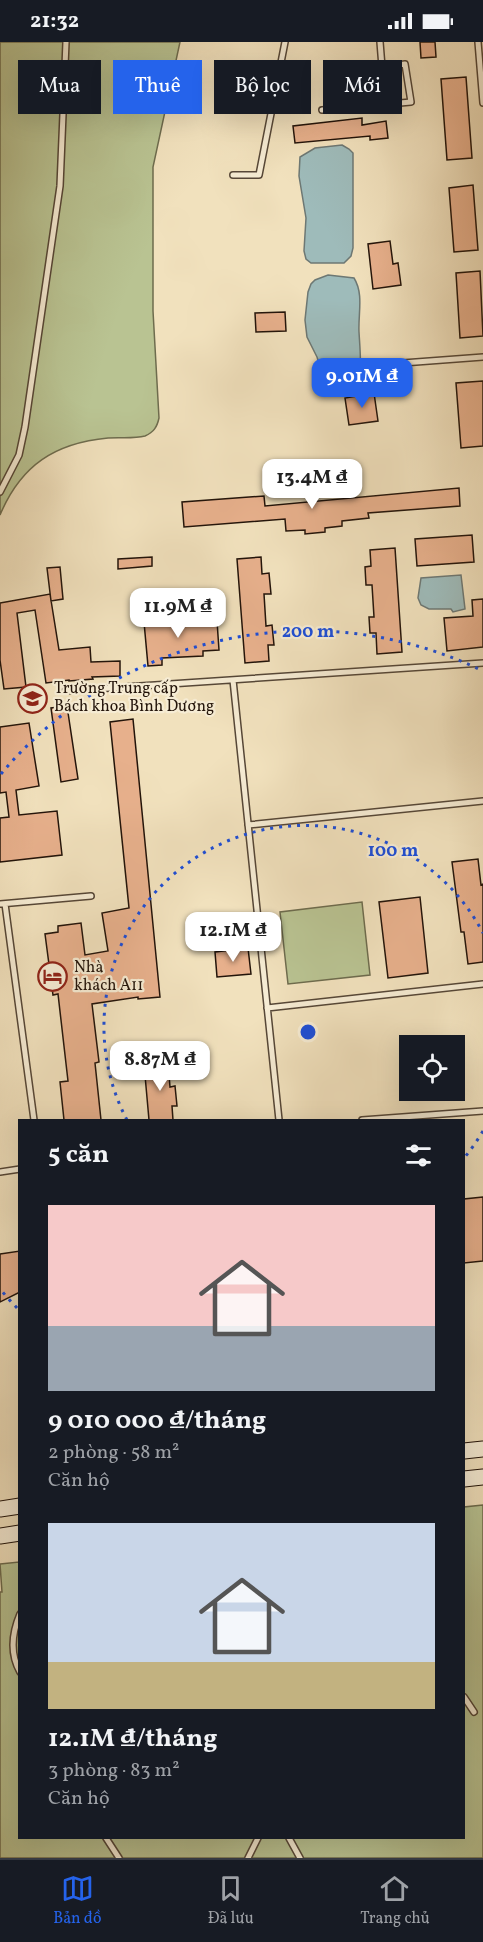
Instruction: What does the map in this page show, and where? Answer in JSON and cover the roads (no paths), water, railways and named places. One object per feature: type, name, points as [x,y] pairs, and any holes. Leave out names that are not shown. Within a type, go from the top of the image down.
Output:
[{"type":"main road","points":[[465,1451],[483,1449]]},
{"type":"main road","points":[[465,1479],[483,1477]]},
{"type":"main road","points":[[0,1509],[18,1506]]},
{"type":"main road","points":[[0,1536],[18,1533]]},
{"type":"lane","points":[[0,492],[19,455],[25,427],[60,186],[66,42]]},
{"type":"lane","points":[[233,175],[259,175],[285,42]]},
{"type":"lane","points":[[322,110],[411,102],[405,64],[382,67],[380,42]]},
{"type":"lane","points":[[478,42],[483,103]]},
{"type":"lane","points":[[376,365],[483,357]]},
{"type":"lane","points":[[65,691],[483,663]]},
{"type":"lane","points":[[233,680],[279,1119]]},
{"type":"lane","points":[[248,825],[483,801]]},
{"type":"lane","points":[[33,1119],[3,904],[91,896]]},
{"type":"lane","points":[[267,1008],[483,984]]},
{"type":"lane","points":[[402,1119],[483,1112]]},
{"type":"lane","points":[[0,1172],[18,1169]]},
{"type":"lane","points":[[18,1622],[13,1641],[18,1667]]},
{"type":"lane","points":[[465,1698],[474,1712]]},
{"type":"lane","points":[[107,1839],[119,1858]]},
{"type":"lane","points":[[248,1858],[258,1839]]},
{"type":"lane","points":[[290,1839],[300,1858]]},
{"type":"water","points":[[342,145],[353,153],[353,248],[351,256],[344,263],[311,263],[306,259],[304,251],[306,218],[299,176],[300,157],[315,148]]},
{"type":"water","points":[[328,275],[354,278],[359,291],[358,384],[331,386],[324,379],[307,337],[305,320],[308,292],[315,280]]},
{"type":"water","points":[[461,575],[465,609],[453,612],[451,609],[429,609],[421,605],[418,598],[421,578]]},
{"type":"place","name":"Trường Trung cấp Bách khoa Bình Dương","points":[[33,698]]},
{"type":"place","name":"Nhà khách A11","points":[[53,977]]}]
